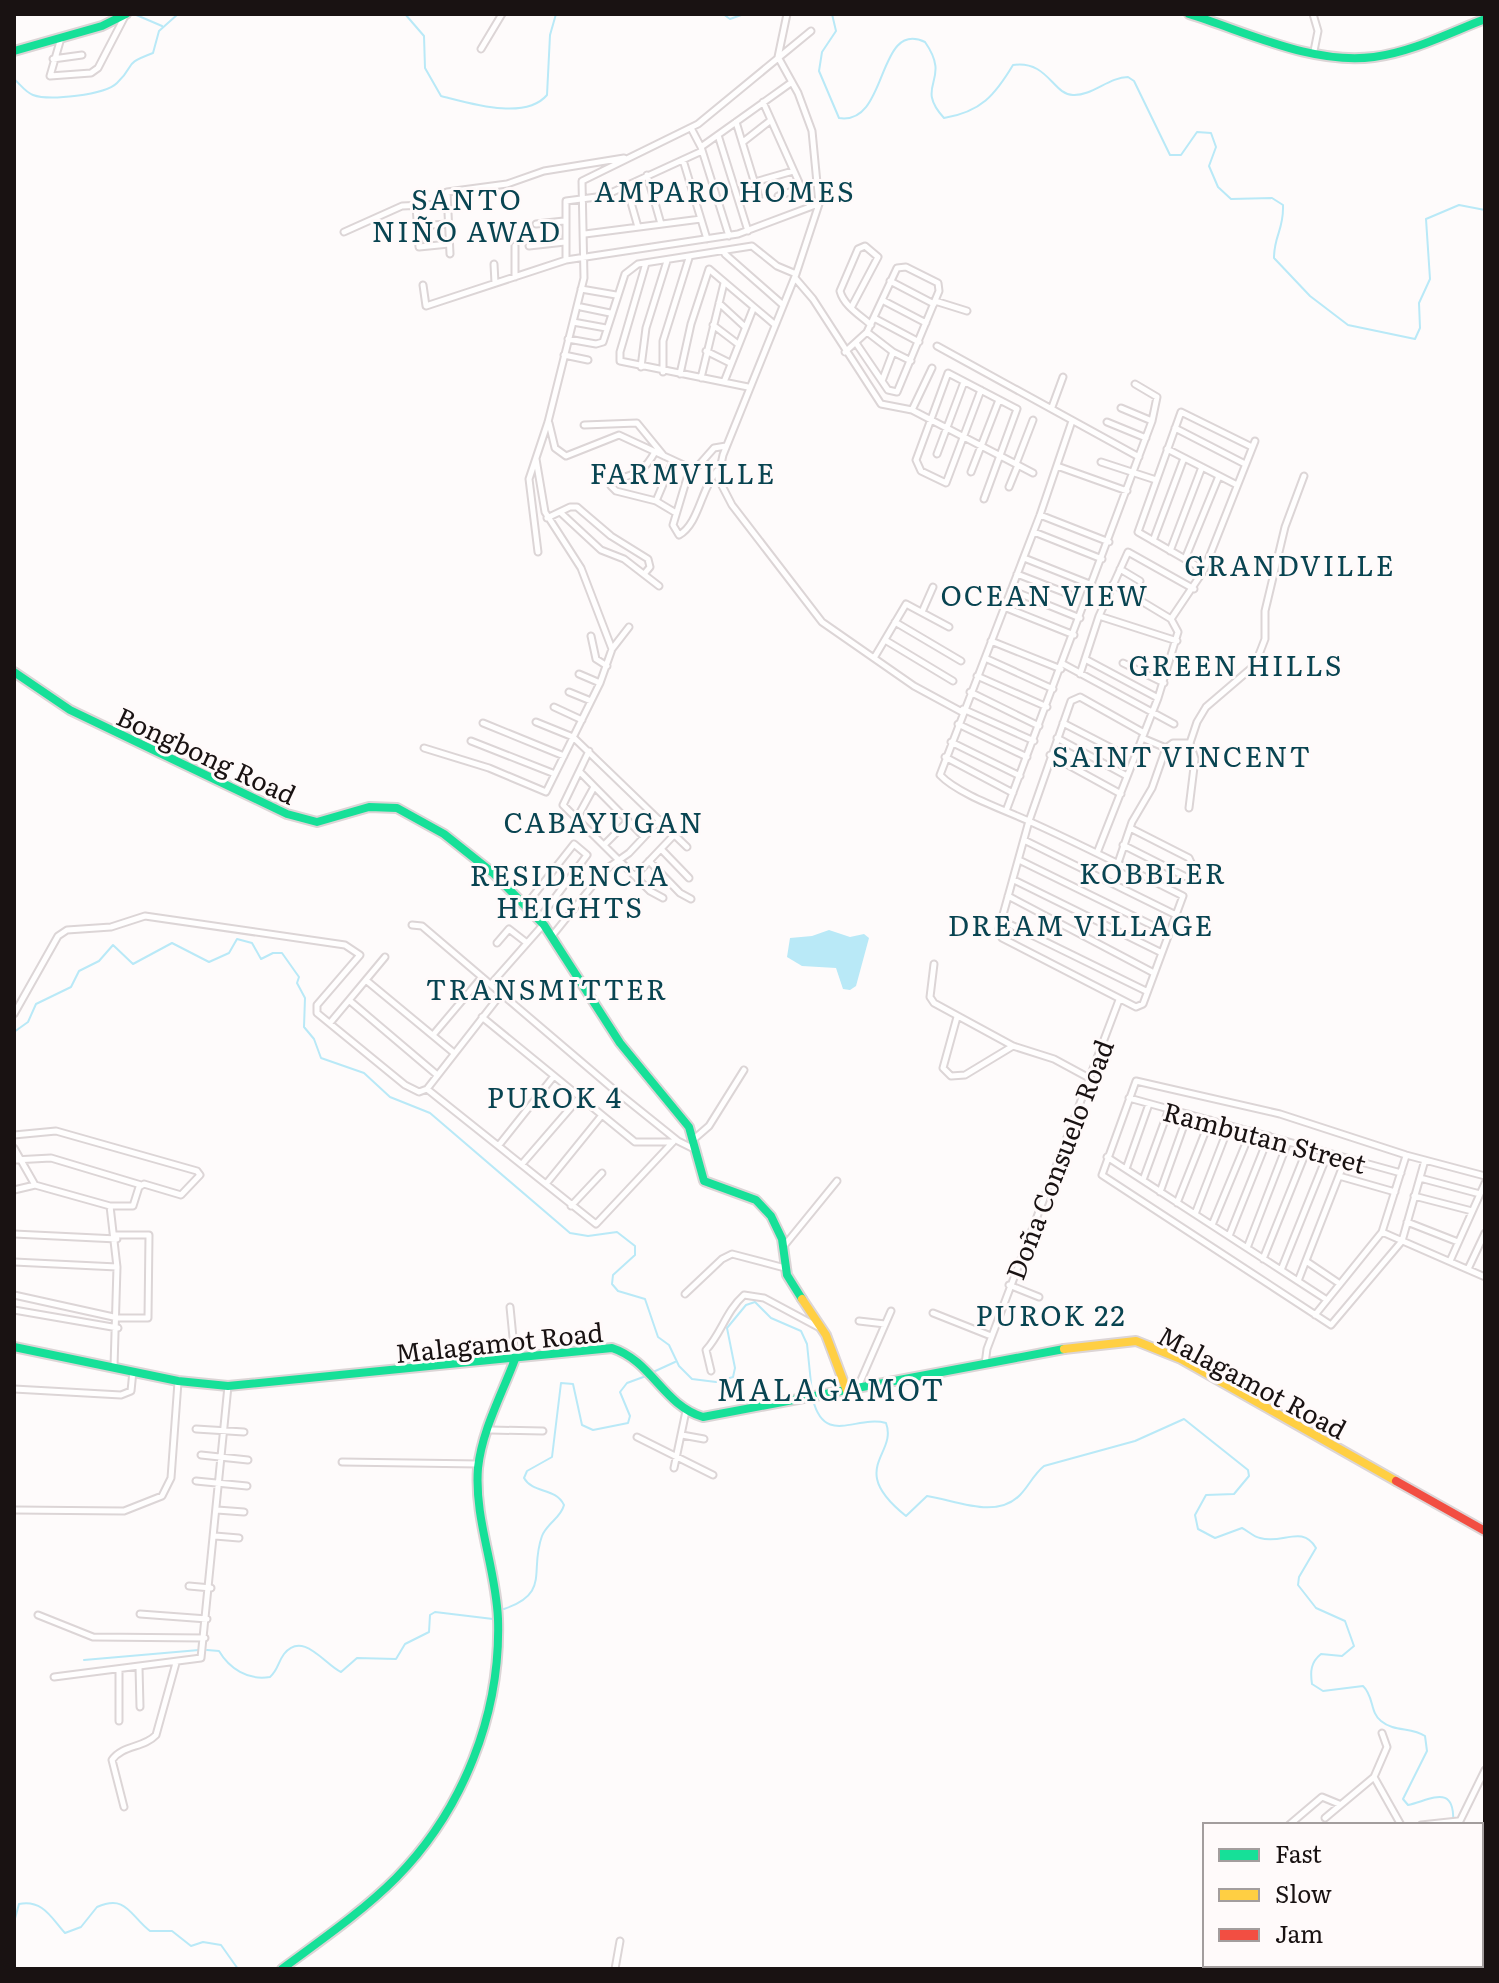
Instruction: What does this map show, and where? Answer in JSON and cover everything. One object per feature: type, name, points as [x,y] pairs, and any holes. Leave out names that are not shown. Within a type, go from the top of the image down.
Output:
[{"type":"street","points":[[61,37],[49,74],[52,77],[94,72],[126,14]]},
{"type":"street","points":[[14,51],[126,14]]},
{"type":"street","points":[[481,49],[502,14]]},
{"type":"street","points":[[690,468],[673,530],[682,534],[692,521],[706,485],[718,470],[748,387],[796,276],[819,204],[815,141],[792,82],[778,57],[787,14]]},
{"type":"street","points":[[1189,14],[1340,57],[1378,56],[1485,19]]},
{"type":"street","points":[[1313,14],[1318,31],[1314,51]]},
{"type":"street","points":[[538,552],[529,486],[581,289],[586,255],[584,179],[691,128],[811,31]]},
{"type":"street","points":[[53,59],[82,55]]},
{"type":"street","points":[[566,260],[566,201],[604,196],[702,149],[792,82]]},
{"type":"street","points":[[763,102],[810,207]]},
{"type":"street","points":[[743,142],[771,120]]},
{"type":"street","points":[[736,122],[759,197]]},
{"type":"street","points":[[691,128],[702,149],[729,236]]},
{"type":"street","points":[[718,135],[748,231]]},
{"type":"street","points":[[450,254],[446,204],[449,191],[507,184],[544,171],[625,158]]},
{"type":"street","points":[[683,159],[707,239]]},
{"type":"street","points":[[755,182],[793,171]]},
{"type":"street","points":[[647,175],[661,224]]},
{"type":"street","points":[[626,185],[638,227]]},
{"type":"street","points":[[778,196],[801,188]]},
{"type":"street","points":[[344,232],[402,206],[446,204]]},
{"type":"street","points":[[423,285],[426,306],[566,260],[729,236],[819,204]]},
{"type":"street","points":[[416,206],[419,247],[449,244]]},
{"type":"street","points":[[585,234],[701,219]]},
{"type":"street","points":[[536,224],[564,221]]},
{"type":"street","points":[[417,226],[448,224]]},
{"type":"street","points":[[529,246],[565,242]]},
{"type":"street","points":[[515,246],[515,277]]},
{"type":"street","points":[[568,339],[599,345],[616,295],[631,267],[752,246],[777,266],[796,276],[881,404],[912,410],[1033,473]]},
{"type":"street","points":[[851,308],[878,257],[865,246],[858,249],[841,287],[842,298],[851,308],[873,322],[919,342]]},
{"type":"street","points":[[724,253],[783,305]]},
{"type":"street","points":[[663,372],[663,341],[689,258]]},
{"type":"street","points":[[641,367],[646,328],[667,261]]},
{"type":"street","points":[[646,263],[619,356],[624,363],[748,387]]},
{"type":"street","points":[[494,264],[495,283]]},
{"type":"street","points":[[845,352],[867,332],[897,268],[906,267],[938,283],[919,342],[897,392],[890,392],[881,382],[856,343]]},
{"type":"street","points":[[680,374],[691,324],[709,269],[774,324]]},
{"type":"street","points":[[890,281],[934,302],[967,311]]},
{"type":"street","points":[[701,378],[724,283]]},
{"type":"street","points":[[581,289],[616,295]]},
{"type":"street","points":[[882,300],[926,323]]},
{"type":"street","points":[[718,302],[744,326]]},
{"type":"street","points":[[581,307],[610,313]]},
{"type":"street","points":[[724,382],[753,309]]},
{"type":"street","points":[[573,322],[606,328]]},
{"type":"street","points":[[713,325],[738,344]]},
{"type":"street","points":[[867,332],[911,361]]},
{"type":"street","points":[[937,346],[1139,457]]},
{"type":"street","points":[[706,351],[730,363]]},
{"type":"street","points":[[881,382],[893,352]]},
{"type":"street","points":[[564,355],[588,360]]},
{"type":"street","points":[[912,410],[932,368]]},
{"type":"street","points":[[981,390],[946,483],[921,471],[916,460],[948,373],[964,382],[981,390],[1017,409],[984,499]]},
{"type":"street","points":[[1052,407],[1063,377]]},
{"type":"street","points":[[937,454],[964,382]]},
{"type":"street","points":[[1006,811],[1152,421],[1157,397],[1135,384]]},
{"type":"street","points":[[971,472],[999,400]]},
{"type":"street","points":[[1121,408],[1152,421]]},
{"type":"street","points":[[1171,619],[1204,570],[1254,444],[1181,412],[1138,532],[1204,570]]},
{"type":"street","points":[[1009,487],[1033,420]]},
{"type":"street","points":[[1072,421],[1034,532],[945,757],[942,777],[1006,811],[1029,821],[1118,863],[1183,896],[1139,1007],[1119,1000],[1002,938],[999,933],[1029,821],[1071,701],[1077,697],[1166,748]]},
{"type":"street","points":[[548,422],[560,454],[574,454],[602,439],[619,435],[690,468],[699,465],[714,448],[726,446]]},
{"type":"street","points":[[1107,422],[1146,438]]},
{"type":"street","points":[[584,425],[637,423],[664,457]]},
{"type":"street","points":[[1175,428],[1245,465]]},
{"type":"street","points":[[1167,449],[1237,485]]},
{"type":"street","points":[[655,452],[644,471],[615,481],[611,486],[656,501],[676,513]]},
{"type":"street","points":[[536,458],[547,518],[565,539],[581,568],[612,649]]},
{"type":"street","points":[[1153,541],[1184,458]]},
{"type":"street","points":[[656,501],[673,461]]},
{"type":"street","points":[[1101,462],[1156,480]]},
{"type":"street","points":[[1057,466],[1127,491]]},
{"type":"street","points":[[1170,551],[1202,467]]},
{"type":"street","points":[[718,470],[723,491],[815,615],[914,686],[1034,741]]},
{"type":"street","points":[[1185,559],[1219,476]]},
{"type":"street","points":[[1189,808],[1195,759],[1190,743],[1202,712],[1255,665],[1265,639],[1267,601],[1285,527],[1304,476]]},
{"type":"street","points":[[547,518],[577,507],[611,536],[648,559],[650,567],[645,573]]},
{"type":"street","points":[[560,512],[601,550],[620,557],[659,586]]},
{"type":"street","points":[[1040,515],[1109,542]]},
{"type":"street","points":[[1034,532],[1102,559]]},
{"type":"street","points":[[1080,674],[1099,616],[1128,552],[1194,589]]},
{"type":"street","points":[[1024,558],[1092,585]]},
{"type":"street","points":[[1120,569],[1140,581]]},
{"type":"street","points":[[1017,574],[1071,595]]},
{"type":"street","points":[[1097,853],[1164,683],[1177,641],[1178,627],[1171,619],[1113,584]]},
{"type":"street","points":[[922,612],[933,587]]},
{"type":"street","points":[[1011,590],[1080,618]]},
{"type":"street","points":[[874,658],[906,604],[949,627]]},
{"type":"street","points":[[1004,607],[1074,635]]},
{"type":"street","points":[[1099,616],[1177,641]]},
{"type":"street","points":[[895,622],[961,661]]},
{"type":"street","points":[[424,748],[489,768],[546,792],[600,683],[612,649],[629,627]]},
{"type":"street","points":[[591,636],[596,659],[607,666]]},
{"type":"street","points":[[885,640],[953,681]]},
{"type":"street","points":[[991,641],[1080,674],[1174,724]]},
{"type":"street","points":[[985,658],[1053,689]]},
{"type":"street","points":[[1085,659],[1158,698]]},
{"type":"street","points":[[1123,663],[1164,683]]},
{"type":"street","name":"Bongbong Road","points":[[14,672],[70,710],[300,820],[328,820],[378,806],[409,813],[469,852],[541,922],[608,1025],[689,1127],[704,1181],[761,1204],[776,1225],[784,1247],[785,1268],[823,1329],[851,1390]]},
{"type":"street","points":[[579,674],[600,683]]},
{"type":"street","points":[[977,676],[1047,707]]},
{"type":"street","points":[[569,692],[591,701]]},
{"type":"street","points":[[970,692],[1039,726]]},
{"type":"street","points":[[554,707],[582,720]]},
{"type":"street","points":[[536,722],[573,737],[687,847]]},
{"type":"street","points":[[483,723],[564,756]]},
{"type":"street","points":[[1063,723],[1121,753]]},
{"type":"street","points":[[958,724],[1027,757]]},
{"type":"street","points":[[1057,738],[1127,776]]},
{"type":"street","points":[[471,741],[555,774]]},
{"type":"street","points":[[951,742],[1020,776]]},
{"type":"street","points":[[1118,863],[1130,828],[1152,788],[1166,748],[1173,743],[1190,743]]},
{"type":"street","points":[[589,751],[563,805],[635,876],[663,898]]},
{"type":"street","points":[[1050,755],[1121,794]]},
{"type":"street","points":[[945,757],[1013,793]]},
{"type":"street","points":[[580,772],[644,837]]},
{"type":"street","points":[[577,818],[594,787]]},
{"type":"street","points":[[552,936],[593,884],[660,820]]},
{"type":"street","points":[[604,845],[628,821]]},
{"type":"street","points":[[1123,845],[1190,879],[1194,869],[1189,858],[1130,828]]},
{"type":"street","points":[[635,876],[674,835]]},
{"type":"street","points":[[1024,840],[1176,915]]},
{"type":"street","points":[[491,984],[527,943],[587,855],[574,844],[526,905]]},
{"type":"street","points":[[661,849],[689,878]]},
{"type":"street","points":[[1019,860],[1168,933]]},
{"type":"street","points":[[649,861],[680,893],[691,899]]},
{"type":"street","points":[[1014,880],[1160,952]]},
{"type":"street","points":[[1008,896],[1152,972]]},
{"type":"street","points":[[14,1014],[61,933],[111,927],[145,916],[263,932],[356,950],[360,955],[317,1005],[317,1013],[405,1085],[419,1092],[427,1089],[501,994]]},
{"type":"street","points":[[1001,920],[1146,991]]},
{"type":"street","points":[[412,925],[422,926],[676,1142],[695,1149]]},
{"type":"street","points":[[497,943],[509,929],[527,943]]},
{"type":"street","points":[[330,1023],[385,957]]},
{"type":"street","points":[[934,964],[931,1000],[1013,1046],[1054,1059],[1091,1079]]},
{"type":"street","points":[[433,1035],[482,977]]},
{"type":"street","points":[[367,981],[454,1053]]},
{"type":"street","name":"Doña Consuelo Road","points":[[985,1365],[991,1336],[1009,1285],[1119,1000]]},
{"type":"street","points":[[350,1001],[436,1074]]},
{"type":"street","points":[[482,1017],[635,1142],[676,1142]]},
{"type":"street","points":[[957,1017],[953,1041],[943,1062],[943,1068],[951,1076],[965,1075],[1013,1046]]},
{"type":"street","points":[[694,1139],[709,1126],[744,1070]]},
{"type":"street","points":[[499,1145],[554,1076]]},
{"type":"street","points":[[1425,1160],[1402,1241],[1334,1324],[1315,1315],[1104,1179],[1102,1171],[1136,1081],[1280,1114],[1406,1155],[1425,1160],[1485,1176]]},
{"type":"street","points":[[427,1089],[591,1222],[599,1224],[676,1142]]},
{"type":"street","points":[[522,1164],[580,1097]]},
{"type":"street","name":"Rambutan Street","points":[[1129,1098],[1401,1173]]},
{"type":"street","points":[[1126,1169],[1149,1104]]},
{"type":"street","points":[[1143,1180],[1169,1109]]},
{"type":"street","points":[[1160,1192],[1188,1114]]},
{"type":"street","points":[[546,1184],[602,1115]]},
{"type":"street","points":[[1177,1203],[1210,1120]]},
{"type":"street","points":[[1195,1214],[1229,1126]]},
{"type":"street","points":[[14,1135],[56,1131],[142,1153],[162,1164],[200,1173],[181,1195],[60,1160],[18,1160]]},
{"type":"street","points":[[1212,1225],[1251,1131]]},
{"type":"street","points":[[1229,1236],[1269,1136]]},
{"type":"street","points":[[1247,1248],[1288,1142]]},
{"type":"street","points":[[1263,1259],[1308,1147]]},
{"type":"street","points":[[14,1148],[18,1160],[35,1185]]},
{"type":"street","points":[[1281,1270],[1328,1153]]},
{"type":"street","points":[[1315,1315],[1382,1232],[1406,1155]]},
{"type":"street","points":[[1107,1157],[1327,1300]]},
{"type":"street","points":[[1298,1281],[1346,1158]]},
{"type":"street","points":[[571,1206],[602,1173]]},
{"type":"street","points":[[1339,1176],[1395,1192]]},
{"type":"street","points":[[1420,1178],[1480,1194]]},
{"type":"street","points":[[784,1247],[837,1181]]},
{"type":"street","points":[[1450,1261],[1485,1183]]},
{"type":"street","points":[[14,1190],[35,1185],[110,1206],[133,1206],[141,1185]]},
{"type":"street","points":[[1414,1196],[1472,1211]]},
{"type":"street","points":[[110,1206],[116,1237],[117,1267],[118,1328],[114,1367]]},
{"type":"street","points":[[1407,1222],[1458,1242]]},
{"type":"street","points":[[1382,1232],[1485,1277]]},
{"type":"street","points":[[1468,1269],[1485,1233]]},
{"type":"street","points":[[14,1234],[149,1236],[149,1317],[118,1318],[14,1295]]},
{"type":"street","points":[[685,1294],[722,1259],[732,1254],[785,1268]]},
{"type":"street","points":[[1306,1261],[1340,1284]]},
{"type":"street","points":[[14,1262],[117,1267]]},
{"type":"street","points":[[1009,1285],[1039,1297]]},
{"type":"street","points":[[711,1371],[706,1350],[717,1340],[724,1319],[744,1295],[764,1298],[803,1322],[823,1329]]},
{"type":"street","points":[[282,1969],[374,1898],[416,1855],[447,1814],[484,1732],[494,1686],[498,1618],[479,1464],[515,1359],[510,1307]]},
{"type":"street","points":[[14,1310],[118,1328]]},
{"type":"street","points":[[851,1390],[891,1311]]},
{"type":"street","points":[[933,1313],[991,1336]]},
{"type":"street","points":[[859,1321],[885,1324]]},
{"type":"street","name":"Malagamot Road","points":[[14,1347],[178,1381],[228,1386],[612,1348],[631,1354],[645,1365],[686,1411],[713,1416],[1093,1344],[1127,1341],[1146,1344],[1181,1359],[1485,1531]]},
{"type":"street","points":[[14,1389],[121,1395],[131,1391],[133,1371]]},
{"type":"street","points":[[14,1510],[117,1512],[157,1500],[170,1484],[178,1381]]},
{"type":"street","points":[[54,1677],[201,1658],[211,1588],[219,1457],[228,1386]]},
{"type":"street","points":[[674,1468],[686,1411]]},
{"type":"street","points":[[196,1429],[244,1432]]},
{"type":"street","points":[[490,1430],[543,1431]]},
{"type":"street","points":[[682,1435],[704,1439]]},
{"type":"street","points":[[637,1437],[713,1475]]},
{"type":"street","points":[[201,1455],[248,1460]]},
{"type":"street","points":[[342,1462],[479,1464]]},
{"type":"street","points":[[196,1481],[247,1486]]},
{"type":"street","points":[[217,1510],[244,1512]]},
{"type":"street","points":[[215,1536],[239,1538]]},
{"type":"street","points":[[189,1586],[211,1588]]},
{"type":"street","points":[[140,1614],[207,1619]]},
{"type":"street","points":[[38,1615],[93,1637],[205,1638]]},
{"type":"street","points":[[124,1807],[112,1760],[121,1750],[149,1742],[156,1735],[176,1663]]},
{"type":"street","points":[[139,1667],[140,1707]]},
{"type":"street","points":[[119,1670],[119,1721]]},
{"type":"street","points":[[1325,1818],[1374,1777],[1387,1747],[1382,1733]]},
{"type":"street","points":[[1456,1822],[1485,1770]]},
{"type":"street","points":[[1374,1777],[1400,1823]]},
{"type":"street","points":[[1291,1823],[1322,1797],[1339,1804]]},
{"type":"street","points":[[615,1969],[620,1941]]},
{"type":"water","points":[[829,930],[850,937],[864,934],[869,938],[856,986],[850,990],[843,989],[836,968],[802,966],[787,957],[790,938],[812,936]]},
{"type":"waterway","points":[[134,14],[162,26]]},
{"type":"waterway","points":[[14,79],[28,92],[41,97],[76,96],[101,91],[117,83],[133,63],[153,53],[159,31],[178,14]]},
{"type":"waterway","points":[[405,14],[424,36],[425,68],[441,96],[481,106],[511,109],[537,103],[547,95],[550,35],[556,14]]},
{"type":"waterway","points":[[723,14],[730,19],[744,14]]},
{"type":"waterway","points":[[832,14],[836,31],[822,52],[819,71],[839,118],[855,116],[867,106],[889,58],[898,45],[909,39],[925,42],[933,55],[935,75],[932,97],[944,118],[977,107],[1000,85],[1013,65],[1034,68],[1060,90],[1073,95],[1087,93],[1128,77],[1134,81],[1170,155],[1181,155],[1197,132],[1211,133],[1216,147],[1209,166],[1218,187],[1231,199],[1272,198],[1283,205],[1274,258],[1310,296],[1348,325],[1415,339],[1420,328],[1419,303],[1430,279],[1426,219],[1459,205],[1485,210]]},
{"type":"waterway","points":[[14,1032],[28,1022],[36,1004],[71,987],[79,971],[99,961],[113,945],[133,964],[172,943],[209,962],[229,953],[237,939],[252,943],[261,959],[273,953],[282,953],[299,977],[297,983],[305,998],[304,1027],[314,1039],[321,1058],[364,1073],[390,1097],[430,1113],[570,1233],[588,1236],[617,1232],[635,1246],[635,1255],[613,1275],[612,1284],[618,1291],[645,1299],[658,1337],[669,1345],[679,1366],[692,1379],[716,1382],[733,1377],[735,1368],[727,1328],[746,1305],[755,1302],[771,1318],[801,1331],[807,1344],[812,1393]]},
{"type":"waterway","points":[[651,1373],[675,1362]]},
{"type":"waterway","points":[[504,1609],[519,1603],[533,1588],[542,1536],[564,1505],[555,1495],[533,1486],[524,1478],[527,1471],[552,1457],[561,1383],[573,1384],[582,1425],[593,1430],[628,1423],[630,1416],[620,1392],[627,1383],[646,1376]]},
{"type":"waterway","points":[[813,1400],[818,1414],[833,1425],[886,1423],[888,1434],[876,1474],[888,1500],[906,1516],[927,1496],[975,1506],[999,1506],[1020,1495],[1044,1466],[1135,1441],[1184,1419],[1248,1470],[1249,1476],[1234,1494],[1206,1495],[1195,1515],[1198,1529],[1215,1538],[1242,1528],[1260,1538],[1298,1536],[1310,1541],[1316,1548],[1299,1577],[1298,1585],[1316,1608],[1345,1621],[1354,1646],[1342,1656],[1321,1654],[1312,1667],[1312,1684],[1323,1691],[1363,1686],[1381,1721],[1425,1736],[1427,1751],[1403,1799],[1408,1805],[1446,1798],[1453,1812],[1453,1823]]},
{"type":"waterway","points":[[207,1650],[219,1651],[240,1672],[254,1677],[270,1677],[284,1654],[299,1646],[314,1651],[341,1672],[357,1658],[396,1659],[405,1644],[429,1632],[430,1615],[435,1612],[493,1619]]},
{"type":"waterway","points":[[84,1660],[199,1650]]},
{"type":"waterway","points":[[14,1922],[19,1904],[34,1904],[46,1911],[65,1933],[81,1927],[97,1907],[115,1903],[127,1908],[150,1931],[172,1931],[191,1946],[203,1942],[221,1945],[238,1969]]},
{"type":"traffic: fast","points":[[14,51],[102,26],[126,14]]},
{"type":"traffic: fast","points":[[1189,14],[1304,52],[1351,58],[1402,51],[1485,19]]},
{"type":"traffic: fast","points":[[14,672],[70,710],[287,814],[317,822],[369,807],[397,808],[444,834],[493,873],[544,925],[620,1043],[689,1127],[704,1181],[756,1200],[771,1216],[782,1239],[787,1275],[802,1299]]},
{"type":"traffic: fast","points":[[14,1347],[178,1381],[228,1386],[612,1348],[637,1363],[678,1403],[703,1417],[1064,1349]]},
{"type":"traffic: fast","points":[[282,1969],[355,1914],[396,1878],[441,1822],[473,1759],[493,1690],[498,1619],[479,1506],[478,1468],[488,1426],[515,1359]]},
{"type":"traffic: fast","points":[[1483,1894],[1485,1898]]},
{"type":"traffic: fast","points":[[1483,1944],[1485,1940]]},
{"type":"traffic: slow","points":[[802,1299],[826,1335],[847,1391]]},
{"type":"traffic: slow","points":[[1064,1349],[1136,1341],[1181,1359],[1396,1481]]},
{"type":"traffic: jam","points":[[1396,1481],[1485,1531]]},
{"type":"district","name":"AMPARO HOMES","points":[[725,190]]},
{"type":"district","name":"SANTO NIÑO AWAD","points":[[467,214]]},
{"type":"district","name":"FARMVILLE","points":[[683,472]]},
{"type":"district","name":"GRANDVILLE","points":[[1290,564]]},
{"type":"district","name":"OCEAN VIEW","points":[[1045,594]]},
{"type":"district","name":"GREEN HILLS","points":[[1236,664]]},
{"type":"district","name":"SAINT VINCENT","points":[[1182,755]]},
{"type":"district","name":"CABAYUGAN","points":[[604,821]]},
{"type":"district","name":"KOBBLER","points":[[1153,872]]},
{"type":"district","name":"RESIDENCIA HEIGHTS","points":[[570,890]]},
{"type":"district","name":"DREAM VILLAGE","points":[[1081,924]]},
{"type":"district","name":"TRANSMITTER","points":[[547,988]]},
{"type":"district","name":"PUROK 4","points":[[555,1096]]},
{"type":"district","name":"PUROK 22","points":[[1051,1314]]},
{"type":"district","name":"MALAGAMOT","points":[[831,1388]]}]
